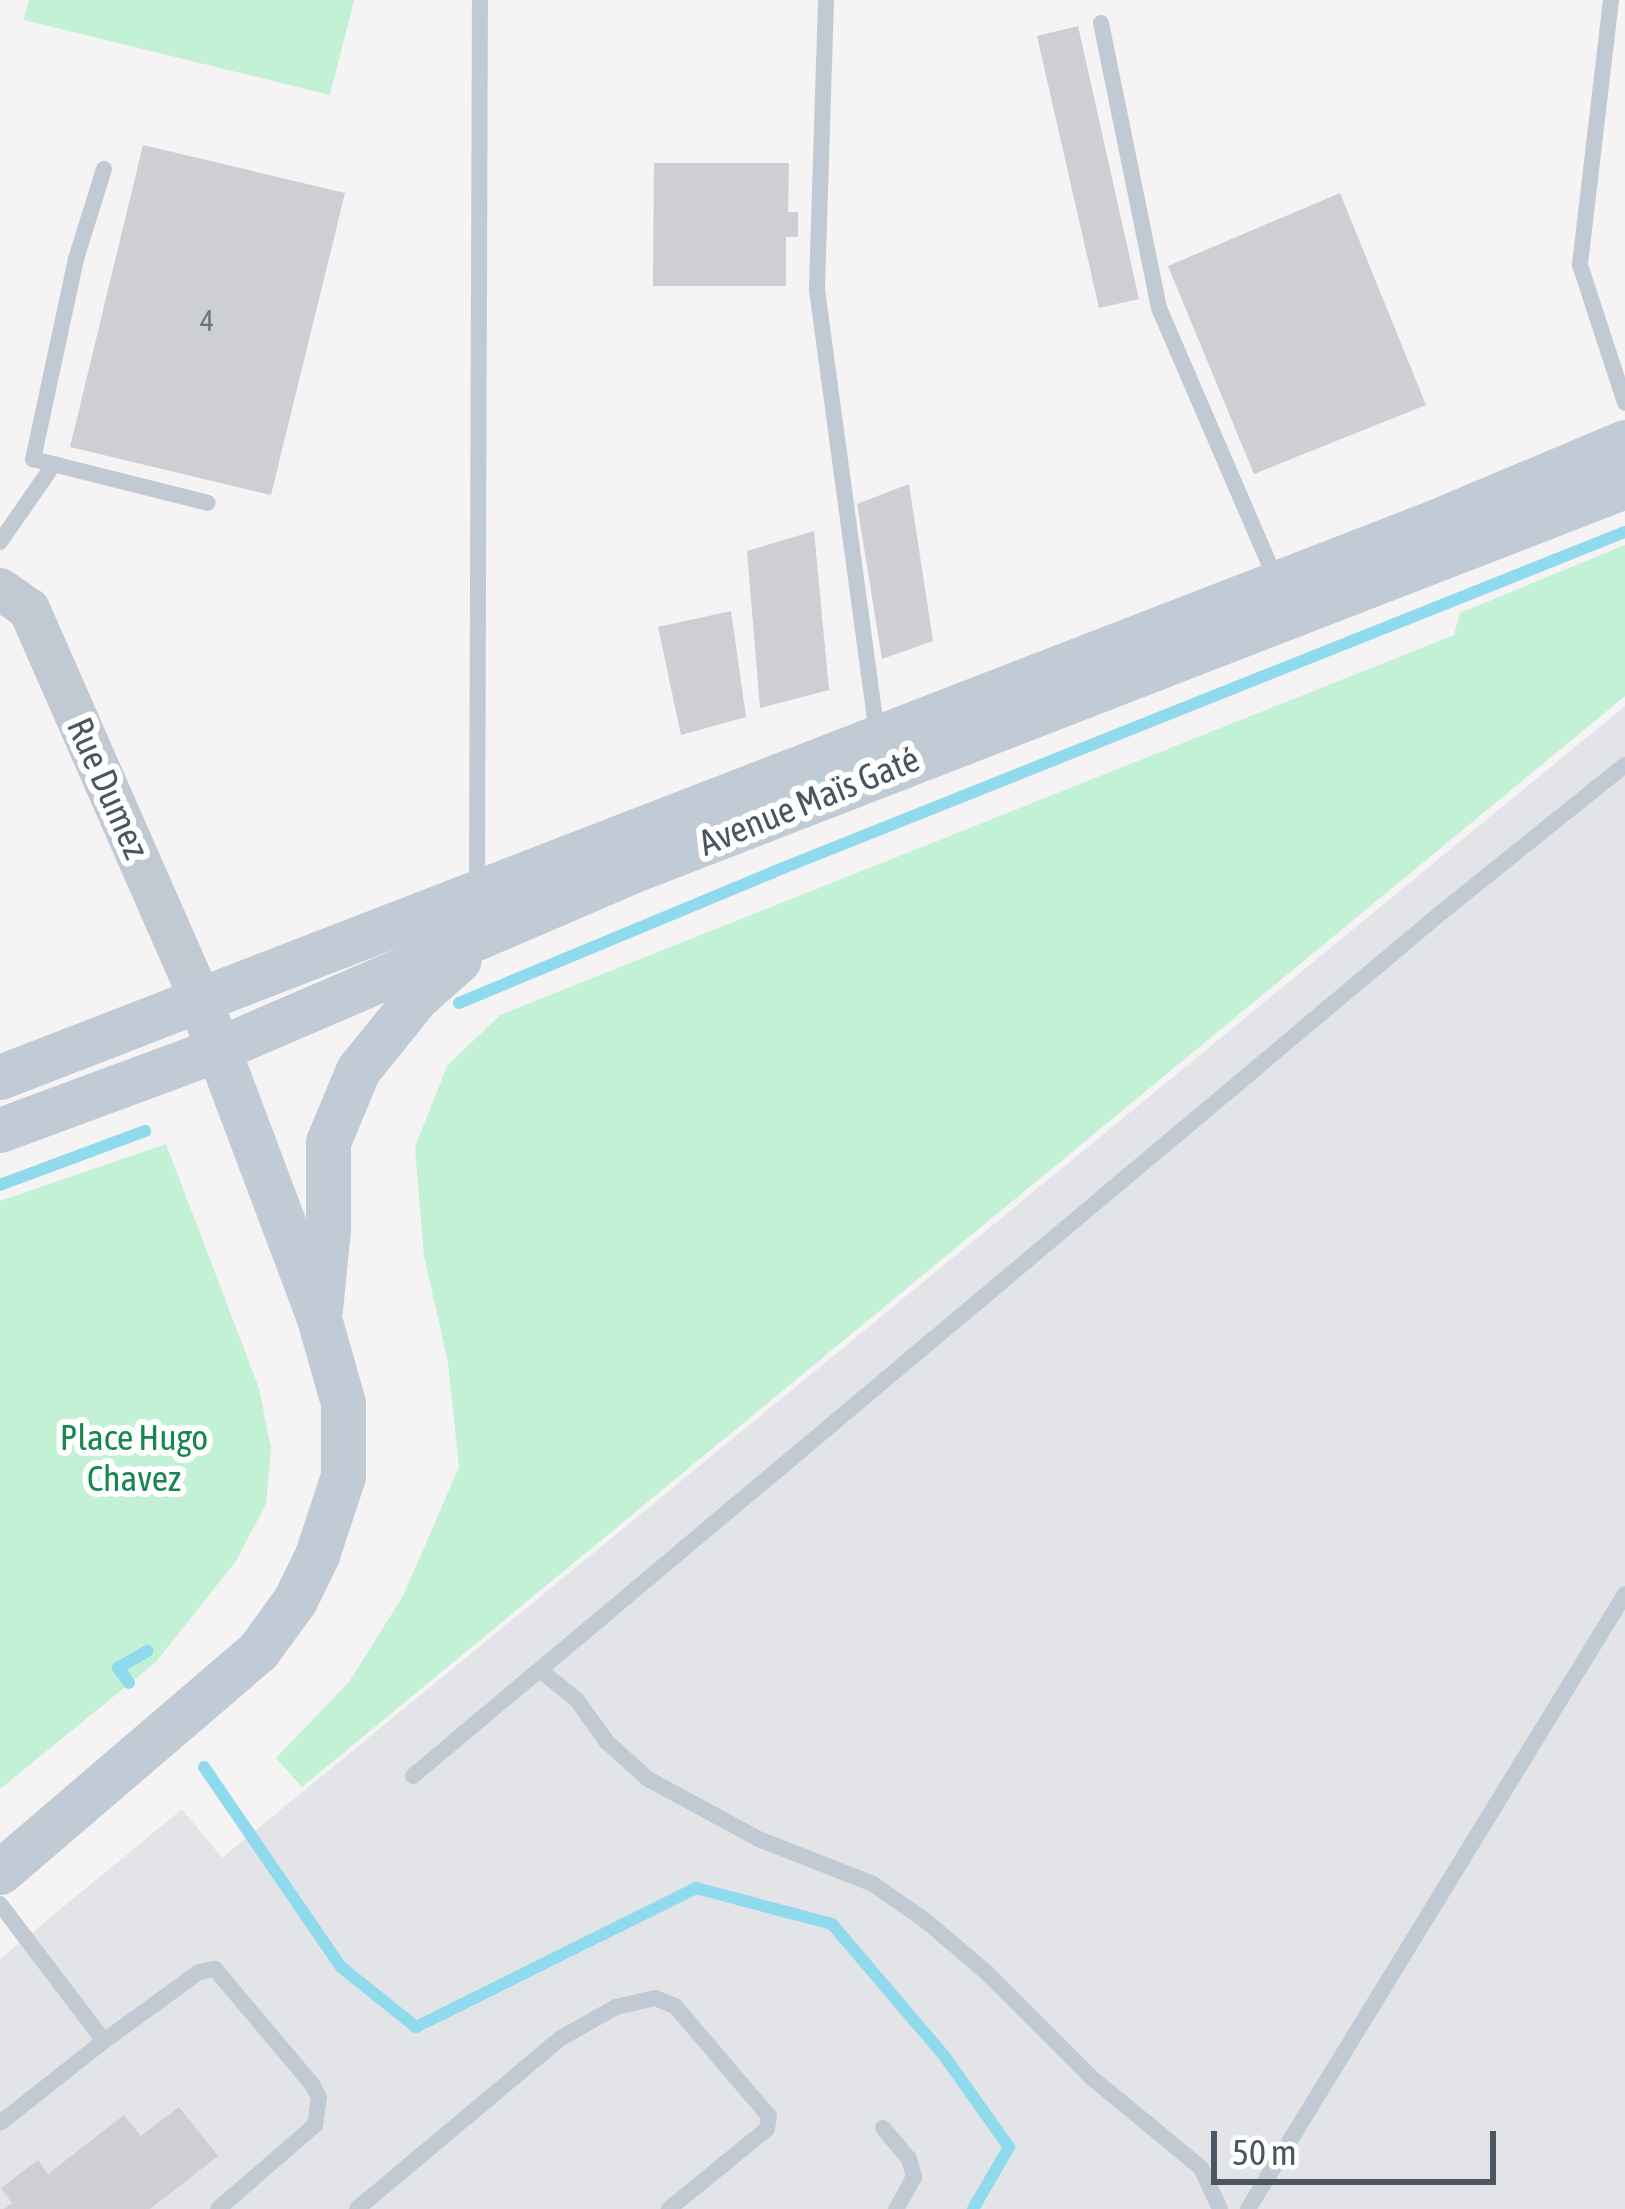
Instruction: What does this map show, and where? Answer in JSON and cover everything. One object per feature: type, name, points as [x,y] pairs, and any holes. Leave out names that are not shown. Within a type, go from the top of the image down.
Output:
[{"type":"main road","name":"Avenue Maïs Gaté","points":[[0,1130],[216,1050],[483,913],[877,737],[1625,442]]},
{"type":"main road","name":"Avenue Maïs Gaté","points":[[0,1077],[201,1000],[483,913],[1625,486]]},
{"type":"main road","points":[[319,1318],[328,1229],[328,1142],[358,1070],[483,913]]},
{"type":"main road","points":[[0,1872],[258,1651],[295,1600],[317,1555],[343,1476],[343,1403],[319,1318],[201,1000]]},
{"type":"street","name":"Rue Dumez","points":[[0,589],[29,609],[201,1000]]},
{"type":"lane","points":[[480,0],[483,913]]},
{"type":"lane","points":[[826,0],[818,290],[877,737]]},
{"type":"lane","points":[[1611,0],[1580,265],[1625,403]]},
{"type":"lane","points":[[1101,23],[1159,308],[1277,582]]},
{"type":"lane","points":[[104,169],[76,260],[34,459],[208,503]]},
{"type":"lane","points":[[0,542],[54,464]]},
{"type":"lane","points":[[413,1776],[665,1561],[1625,765]]},
{"type":"lane","points":[[1248,2209],[1625,1594]]},
{"type":"lane","points":[[541,1671],[576,1699],[607,1742],[648,1778],[760,1840],[872,1884],[926,1922],[987,1973],[1092,2078],[1201,2168],[1220,2209]]},
{"type":"lane","points":[[0,1904],[104,2041]]},
{"type":"lane","points":[[0,2123],[199,1972],[214,1970],[312,2084],[320,2111],[315,2125],[218,2209]]},
{"type":"lane","points":[[357,2209],[561,2038],[616,2007],[655,1998],[675,2006],[769,2116],[767,2129],[669,2209]]},
{"type":"lane","points":[[883,2128],[908,2159],[914,2177],[896,2209]]},
{"type":"shaded area","points":[[1625,706],[1625,2209],[0,2209],[0,1959],[182,1809],[222,1858]]},
{"type":"green space","points":[[29,0],[354,0],[330,95],[24,20]]},
{"type":"green space","points":[[1625,545],[1625,696],[302,1787],[276,1758],[349,1682],[403,1596],[459,1467],[448,1362],[424,1256],[415,1147],[447,1066],[500,1015],[1454,635],[1460,613]]},
{"type":"green space","name":"Place Hugo Chavez","points":[[166,1144],[259,1388],[271,1449],[266,1504],[236,1561],[156,1662],[0,1789],[0,1201]]},
{"type":"building","points":[[1078,26],[1139,299],[1099,308],[1037,36]]},
{"type":"building","points":[[143,145],[345,193],[271,495],[70,447]]},
{"type":"building","points":[[654,163],[789,163],[788,212],[798,212],[798,237],[786,237],[786,286],[653,286]]},
{"type":"building","points":[[1340,193],[1426,405],[1254,474],[1168,266]]},
{"type":"building","points":[[909,484],[933,641],[882,659],[857,504]]},
{"type":"building","points":[[814,531],[829,690],[760,708],[747,551]]},
{"type":"building","points":[[731,611],[746,717],[681,735],[658,627]]},
{"type":"building","points":[[179,2107],[218,2156],[150,2209],[4,2209],[12,2203],[1,2188],[38,2160],[48,2174],[124,2115],[141,2136]]},
{"type":"waterway","points":[[459,1003],[773,872],[1625,532]]},
{"type":"waterway","points":[[0,1185],[145,1131]]},
{"type":"waterway","points":[[129,1683],[118,1668],[147,1651]]},
{"type":"waterway","points":[[204,1767],[341,1967],[416,2027],[696,1888],[832,1924],[945,2057],[1009,2147],[973,2209]]}]
